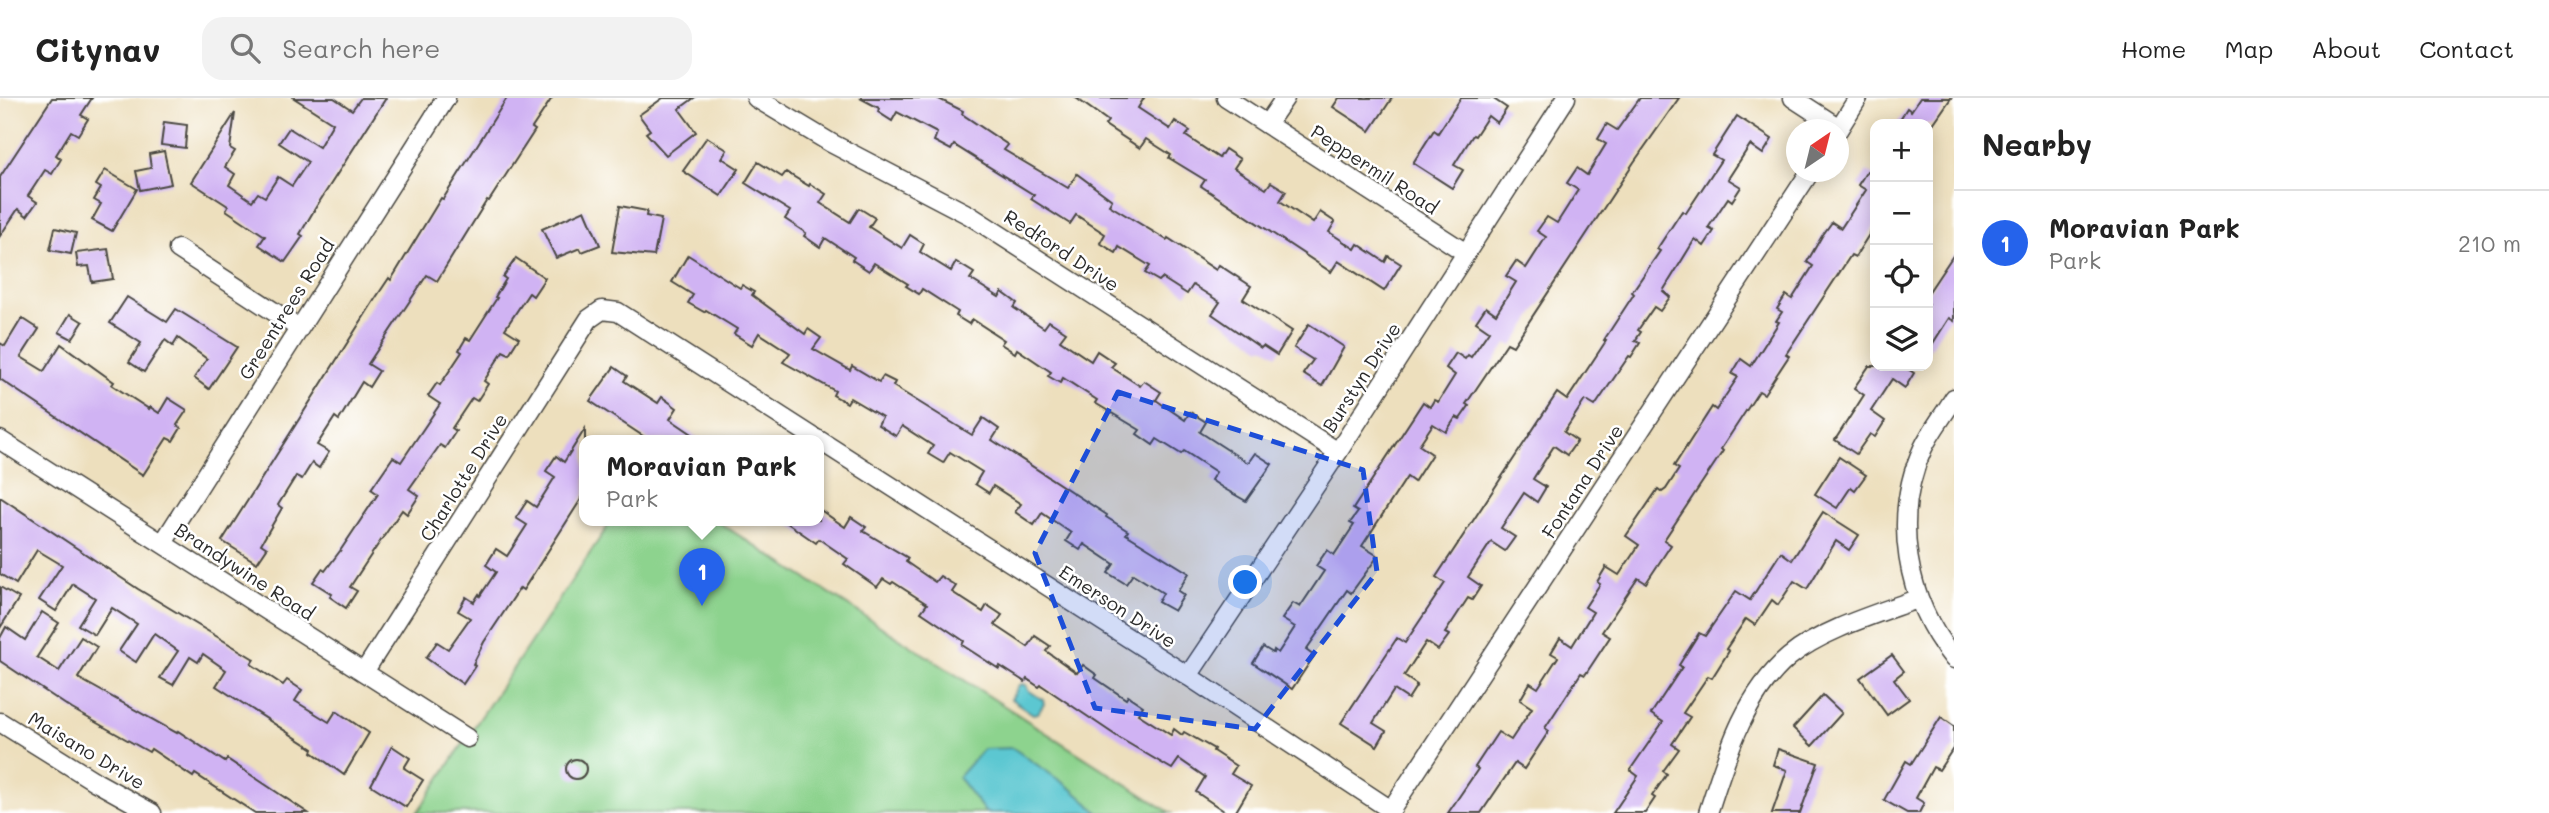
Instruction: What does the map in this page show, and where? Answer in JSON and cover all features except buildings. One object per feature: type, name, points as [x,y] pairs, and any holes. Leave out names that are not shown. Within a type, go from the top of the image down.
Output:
[{"type":"street","name":"Greentrees Road","points":[[163,543],[446,98]]},
{"type":"street","name":"Redford Drive","points":[[755,98],[831,143],[969,215],[1338,452]]},
{"type":"street","name":"Peppermil Road","points":[[1226,98],[1466,253]]},
{"type":"street","points":[[1267,124],[1284,98]]},
{"type":"street","name":"Burstyn Drive","points":[[1188,676],[1338,452],[1566,98]]},
{"type":"street","points":[[1793,98],[1823,119]]},
{"type":"street","points":[[1844,119],[1858,98]]},
{"type":"street","name":"Fontana Drive","points":[[1390,812],[1803,182]]},
{"type":"street","points":[[178,249],[299,328]]},
{"type":"street","name":"Emerson Drive","points":[[602,310],[618,312],[811,435]]},
{"type":"street","name":"Charlotte Drive","points":[[364,672],[589,319],[602,310]]},
{"type":"street","points":[[1954,398],[1924,447],[1915,469],[1908,497],[1905,527],[1908,562],[1917,599],[1942,644],[1954,659]]},
{"type":"street","name":"Brandywine Road","points":[[0,440],[467,738]]},
{"type":"street","name":"Emerson Drive","points":[[824,443],[1188,676],[1390,812]]},
{"type":"street","points":[[1708,813],[1740,724],[1754,699],[1790,656],[1846,625],[1917,599]]},
{"type":"street","name":"Maisano Drive","points":[[0,722],[151,813]]},
{"type":"highlighted area","points":[[1118,392],[1363,470],[1377,572],[1255,729],[1095,708],[1035,553]]},
{"type":"green space","points":[[608,526],[724,526],[1171,813],[417,813]]},
{"type":"water","points":[[1020,684],[1026,685],[1028,690],[1043,700],[1044,704],[1038,713],[1033,714],[1011,699]]},
{"type":"water","points":[[1013,748],[1072,789],[1099,813],[986,813],[958,777],[983,749]]},
{"type":"place","name":"Moravian Park","points":[[702,606]]}]
